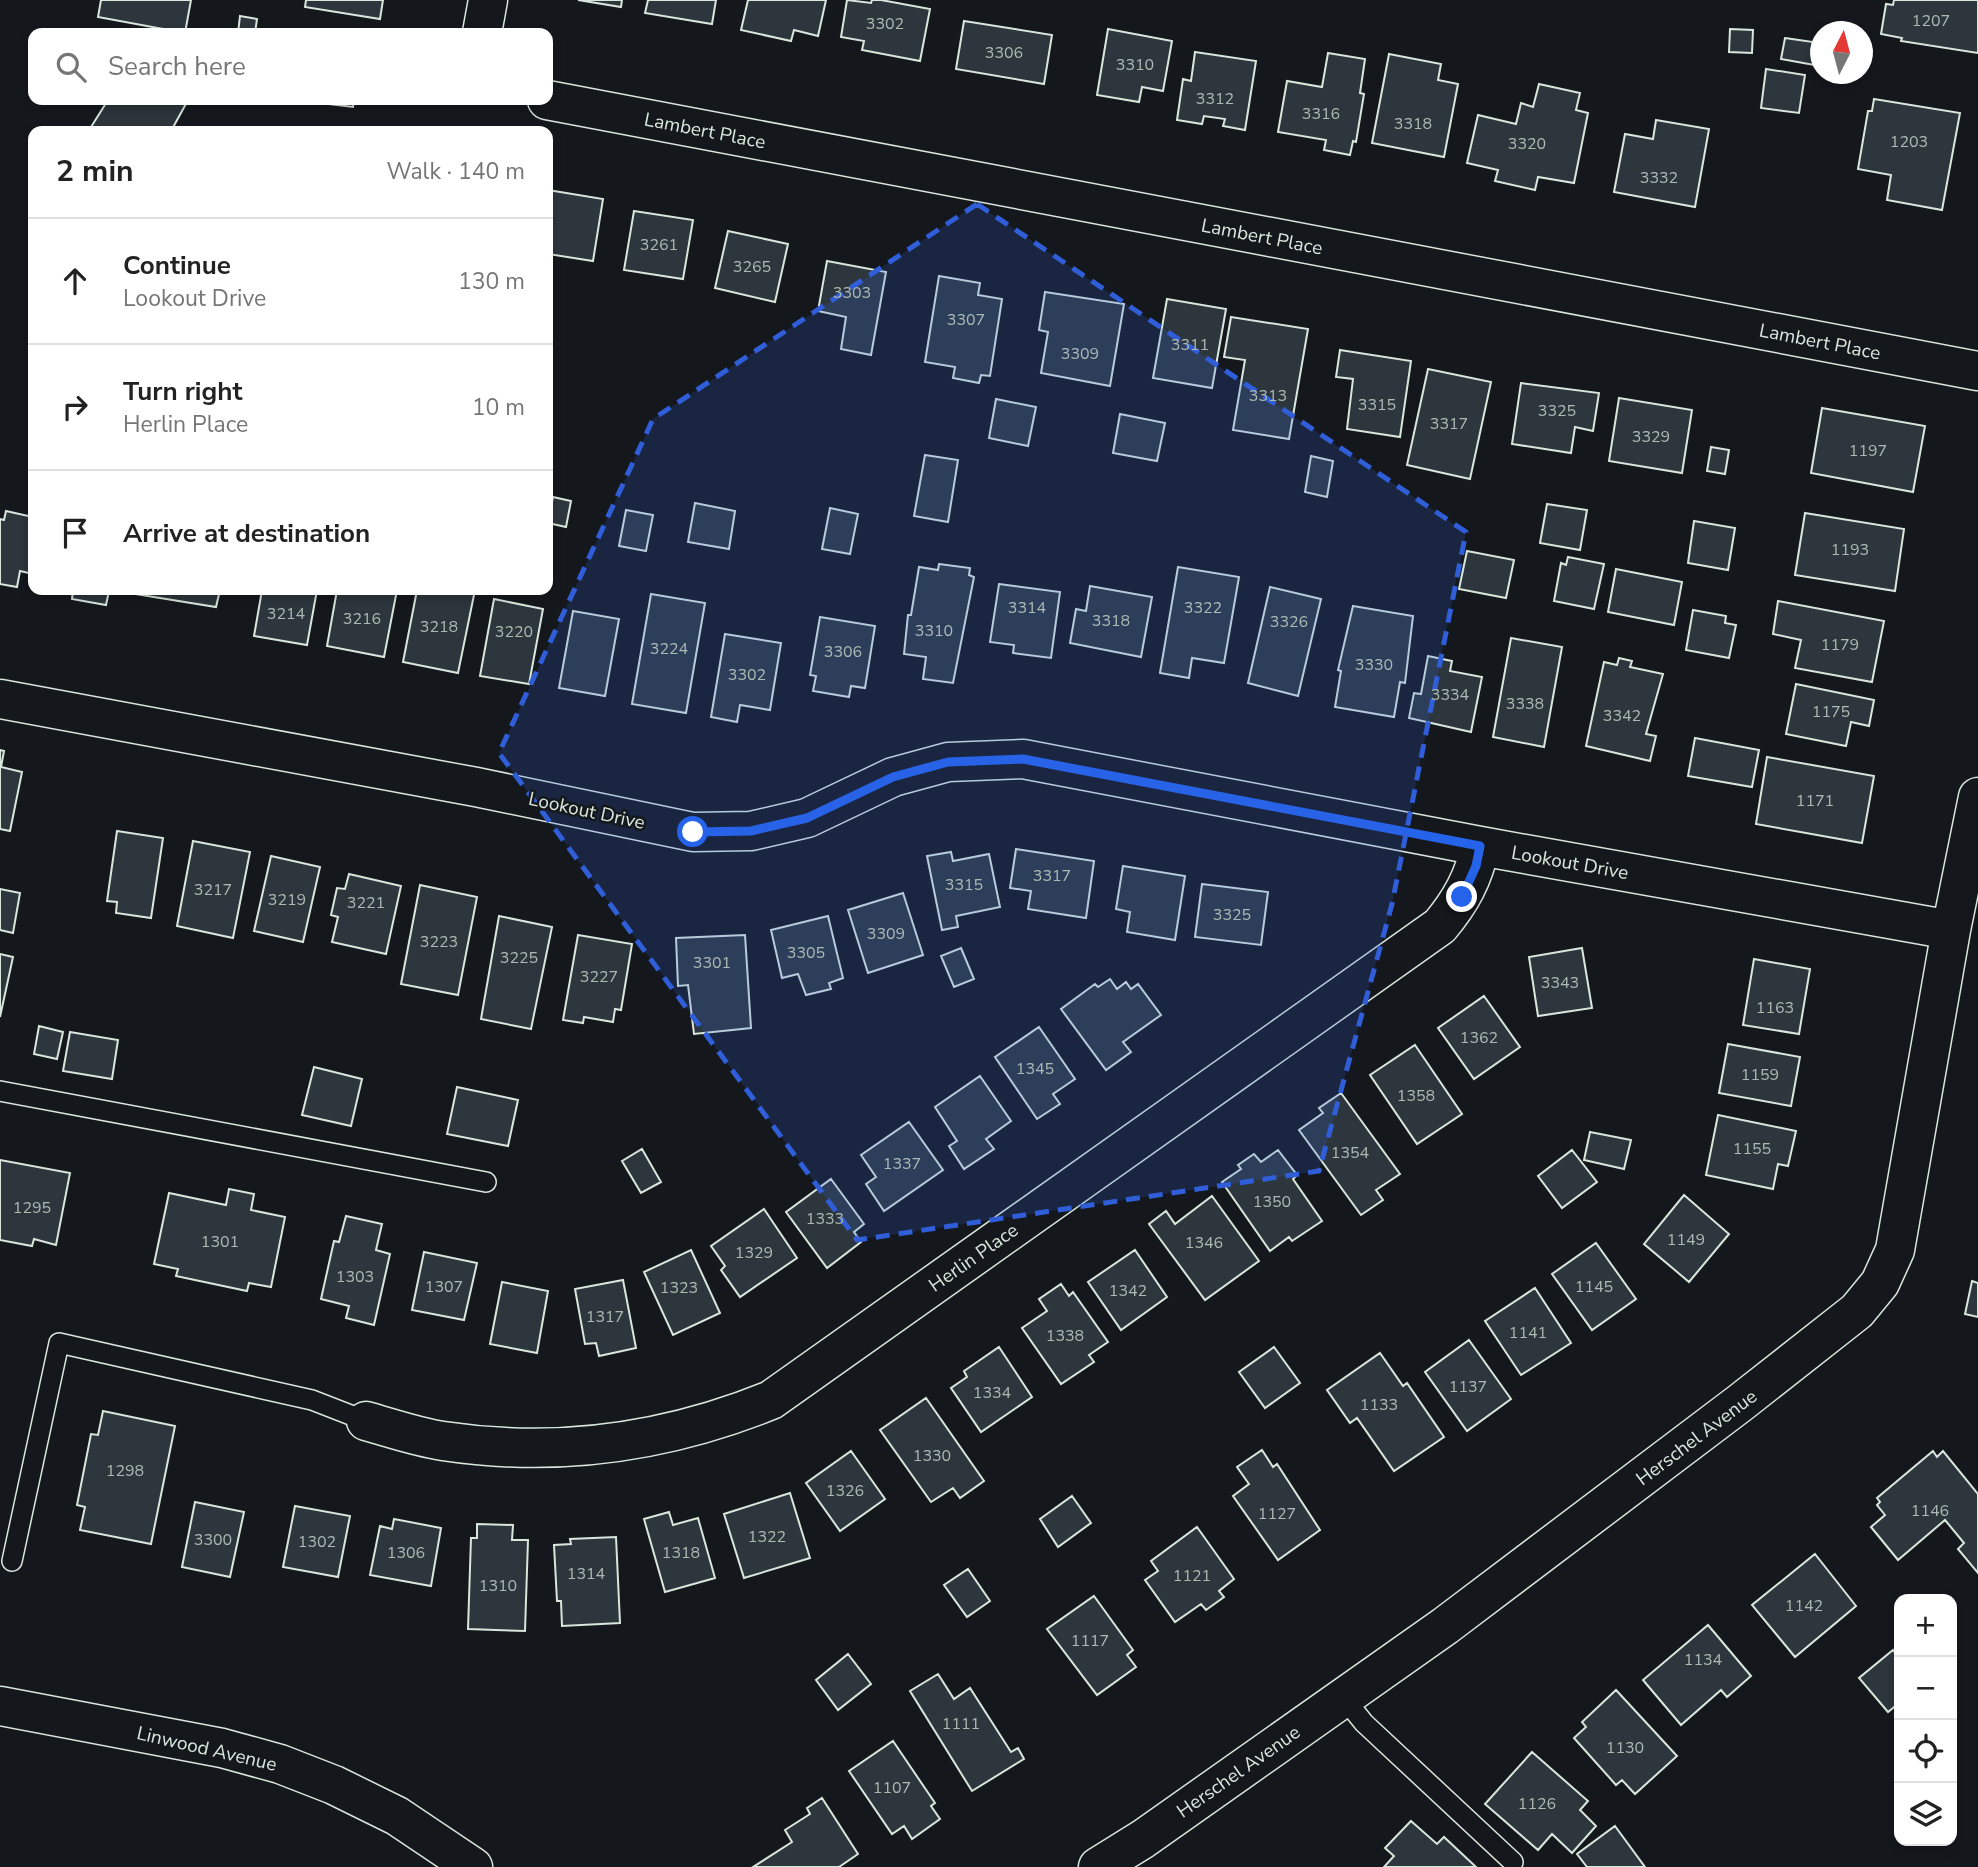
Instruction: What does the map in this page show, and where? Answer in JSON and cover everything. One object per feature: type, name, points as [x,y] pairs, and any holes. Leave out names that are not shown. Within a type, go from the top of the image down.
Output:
[{"type":"street","points":[[483,28],[488,0]]},
{"type":"street","name":"Lambert Place","points":[[553,101],[1978,371]]},
{"type":"street","name":"Lookout Drive","points":[[0,699],[462,784],[693,832],[751,831],[807,818],[893,777],[948,762],[1004,758],[1951,930]]},
{"type":"street","name":"Herschel Avenue","points":[[1098,1867],[1445,1626],[1857,1311],[1880,1283],[1895,1250],[1951,930],[1978,797]]},
{"type":"street","name":"Herlin Place","points":[[366,1421],[441,1441],[520,1449],[579,1448],[658,1437],[734,1415],[771,1400],[1440,926],[1459,903],[1476,866],[1480,846]]},
{"type":"street","name":"Linwood Avenue","points":[[0,1706],[222,1748],[280,1764],[334,1785],[397,1816],[474,1867]]},
{"type":"lane","points":[[0,1091],[486,1182]]},
{"type":"lane","points":[[12,1562],[59,1343],[312,1400],[366,1421]]},
{"type":"lane","points":[[1343,1697],[1364,1723],[1513,1862]]},
{"type":"highlighted area","points":[[977,204],[1466,532],[1392,904],[1319,1171],[857,1240],[499,753],[653,419]]},
{"type":"building","points":[[101,0],[191,0],[186,28],[158,28],[98,17]]},
{"type":"building","points":[[306,0],[383,0],[380,19],[305,7]]},
{"type":"building","points":[[578,0],[622,0],[621,7]]},
{"type":"building","points":[[648,0],[716,0],[712,24],[645,13]]},
{"type":"building","points":[[748,0],[826,0],[818,36],[794,30],[791,41],[741,30]]},
{"type":"building","points":[[847,0],[871,3],[872,0],[881,0],[930,9],[920,61],[862,50],[864,41],[841,37]]},
{"type":"building","points":[[1894,0],[1978,0],[1978,53],[1901,41],[1902,38],[1881,34],[1886,4],[1893,5]]},
{"type":"building","points":[[240,16],[257,19],[256,28],[239,28]]},
{"type":"building","points":[[964,21],[1052,35],[1044,84],[956,69]]},
{"type":"building","points":[[1108,29],[1172,41],[1163,91],[1142,87],[1139,102],[1097,95]]},
{"type":"building","points":[[1730,29],[1753,30],[1752,53],[1729,52]]},
{"type":"building","points":[[1785,38],[1810,42],[1810,64],[1781,59]]},
{"type":"building","points":[[1195,52],[1256,61],[1245,130],[1223,126],[1225,119],[1204,116],[1202,124],[1177,120],[1183,79],[1191,81]]},
{"type":"building","points":[[1328,53],[1365,59],[1360,93],[1364,94],[1356,142],[1353,141],[1350,155],[1324,150],[1326,140],[1278,132],[1287,81],[1322,87]]},
{"type":"building","points":[[1389,54],[1441,64],[1438,80],[1458,84],[1444,157],[1372,143]]},
{"type":"building","points":[[1766,69],[1805,75],[1799,113],[1761,108]]},
{"type":"building","points":[[1539,84],[1580,93],[1576,110],[1588,113],[1574,183],[1538,177],[1535,190],[1495,181],[1498,170],[1467,163],[1478,115],[1516,124],[1521,103],[1533,107]]},
{"type":"building","points":[[1874,99],[1960,113],[1942,210],[1887,200],[1891,175],[1858,169],[1868,111],[1872,111]]},
{"type":"building","points":[[105,105],[185,105],[174,126],[92,126]]},
{"type":"building","points":[[1656,120],[1709,129],[1695,207],[1614,192],[1625,134],[1653,139]]},
{"type":"building","points":[[553,191],[603,199],[593,261],[553,255]]},
{"type":"building","points":[[634,211],[693,220],[683,279],[624,270]]},
{"type":"building","points":[[728,231],[788,244],[775,302],[715,288]]},
{"type":"building","points":[[827,261],[886,272],[871,355],[841,349],[846,317],[818,311]]},
{"type":"building","points":[[939,276],[980,283],[978,295],[1002,299],[990,376],[981,375],[979,383],[953,378],[955,367],[925,362]]},
{"type":"building","points":[[1045,292],[1124,304],[1110,386],[1041,373],[1048,332],[1039,330]]},
{"type":"building","points":[[1167,299],[1226,309],[1212,388],[1153,378]]},
{"type":"building","points":[[1231,317],[1308,329],[1289,439],[1233,430],[1245,360],[1224,357]]},
{"type":"building","points":[[1340,350],[1411,361],[1400,437],[1347,429],[1353,379],[1336,377]]},
{"type":"building","points":[[1428,369],[1491,382],[1470,479],[1407,465]]},
{"type":"building","points":[[1521,383],[1599,393],[1593,431],[1575,427],[1571,453],[1512,444]]},
{"type":"building","points":[[1619,398],[1692,410],[1682,473],[1609,461]]},
{"type":"building","points":[[996,399],[1036,407],[1028,446],[989,438]]},
{"type":"building","points":[[1822,408],[1925,426],[1913,492],[1811,473]]},
{"type":"building","points":[[1120,414],[1165,423],[1157,461],[1113,453]]},
{"type":"building","points":[[1711,447],[1729,450],[1725,474],[1707,471]]},
{"type":"building","points":[[925,455],[958,460],[948,522],[914,516]]},
{"type":"building","points":[[1311,456],[1333,461],[1327,497],[1305,492]]},
{"type":"building","points":[[553,497],[571,501],[566,527],[553,524]]},
{"type":"building","points":[[695,503],[735,511],[729,549],[688,542]]},
{"type":"building","points":[[1547,504],[1587,510],[1580,550],[1540,543]]},
{"type":"building","points":[[830,508],[858,514],[850,554],[822,549]]},
{"type":"building","points":[[626,510],[653,515],[646,551],[619,546]]},
{"type":"building","points":[[6,511],[28,516],[28,573],[20,571],[17,587],[0,584],[0,519],[4,520]]},
{"type":"building","points":[[1805,513],[1904,529],[1895,591],[1795,575]]},
{"type":"building","points":[[1694,521],[1735,528],[1728,570],[1688,563]]},
{"type":"building","points":[[1467,551],[1514,560],[1506,598],[1459,589]]},
{"type":"building","points":[[1568,557],[1604,564],[1594,609],[1554,601],[1561,563],[1566,565]]},
{"type":"building","points":[[939,564],[970,568],[969,575],[974,577],[953,683],[923,679],[926,657],[904,654],[908,615],[911,615],[919,567],[938,570]]},
{"type":"building","points":[[1178,567],[1239,577],[1224,663],[1192,658],[1189,678],[1160,673]]},
{"type":"building","points":[[1616,569],[1682,582],[1674,625],[1608,612]]},
{"type":"building","points":[[999,584],[1060,592],[1051,658],[1013,653],[1014,645],[990,642]]},
{"type":"building","points":[[1090,586],[1152,597],[1141,657],[1070,643],[1076,609],[1086,611]]},
{"type":"building","points":[[1270,587],[1321,599],[1298,696],[1248,683]]},
{"type":"building","points":[[651,594],[705,603],[686,713],[632,704]]},
{"type":"building","points":[[72,595],[108,595],[106,605],[72,599]]},
{"type":"building","points":[[141,595],[219,595],[216,607]]},
{"type":"building","points":[[261,595],[316,595],[307,645],[254,636]]},
{"type":"building","points":[[336,595],[396,595],[384,657],[327,646]]},
{"type":"building","points":[[416,595],[474,595],[458,673],[403,662]]},
{"type":"building","points":[[494,599],[543,609],[529,684],[480,676]]},
{"type":"building","points":[[1778,601],[1884,621],[1872,682],[1795,668],[1801,640],[1773,634]]},
{"type":"building","points":[[1353,606],[1413,616],[1405,683],[1400,682],[1394,717],[1335,707],[1341,671],[1338,670]]},
{"type":"building","points":[[1693,610],[1726,616],[1725,623],[1736,625],[1729,658],[1686,650]]},
{"type":"building","points":[[573,611],[619,619],[605,696],[559,688]]},
{"type":"building","points":[[820,617],[875,626],[865,688],[851,686],[849,697],[813,691],[816,676],[810,675]]},
{"type":"building","points":[[725,634],[781,643],[770,710],[740,705],[737,722],[711,717]]},
{"type":"building","points":[[1511,638],[1562,647],[1544,747],[1493,737]]},
{"type":"building","points":[[1428,656],[1452,661],[1450,671],[1482,677],[1471,732],[1409,718],[1414,693],[1421,694]]},
{"type":"building","points":[[1619,658],[1632,661],[1630,667],[1663,674],[1646,734],[1656,736],[1650,761],[1586,746],[1604,662],[1617,665]]},
{"type":"building","points":[[1796,684],[1874,700],[1869,726],[1851,722],[1846,746],[1786,734]]},
{"type":"building","points":[[1695,738],[1759,750],[1752,787],[1688,776]]},
{"type":"building","points":[[0,750],[4,751],[1,767],[22,772],[10,831],[0,829]]},
{"type":"building","points":[[1767,757],[1874,776],[1862,843],[1756,824]]},
{"type":"building","points":[[117,831],[163,838],[151,918],[116,913],[117,902],[107,901]]},
{"type":"building","points":[[193,841],[250,852],[233,938],[177,926]]},
{"type":"building","points":[[1016,849],[1094,861],[1086,918],[1028,909],[1031,891],[1010,888]]},
{"type":"building","points":[[951,852],[953,861],[989,854],[1000,907],[956,916],[958,927],[942,930],[927,856]]},
{"type":"building","points":[[271,856],[320,867],[303,942],[254,931]]},
{"type":"building","points":[[1123,866],[1185,876],[1175,940],[1127,932],[1130,912],[1116,909]]},
{"type":"building","points":[[349,874],[401,886],[386,954],[332,942],[338,917],[331,915],[337,888],[345,889]]},
{"type":"building","points":[[1202,884],[1268,892],[1261,945],[1195,937]]},
{"type":"building","points":[[420,885],[477,897],[458,995],[401,984]]},
{"type":"building","points":[[0,889],[20,893],[13,933],[0,930]]},
{"type":"building","points":[[903,893],[923,955],[868,973],[848,910]]},
{"type":"building","points":[[499,916],[552,927],[531,1029],[481,1019]]},
{"type":"building","points":[[828,916],[843,978],[829,983],[831,989],[806,995],[798,974],[782,978],[771,930]]},
{"type":"building","points":[[578,935],[632,944],[621,1010],[615,1009],[613,1022],[584,1017],[583,1023],[563,1020]]},
{"type":"building","points":[[745,935],[751,1028],[694,1034],[688,985],[678,986],[676,938]]},
{"type":"building","points":[[961,948],[974,979],[954,987],[941,956]]},
{"type":"building","points":[[1582,948],[1592,1008],[1538,1016],[1529,957]]},
{"type":"building","points":[[0,954],[13,957],[0,1017]]},
{"type":"building","points":[[1754,959],[1810,969],[1799,1034],[1743,1025]]},
{"type":"building","points":[[1110,979],[1117,989],[1126,982],[1131,989],[1138,984],[1161,1015],[1123,1042],[1131,1052],[1106,1070],[1061,1009],[1095,984],[1098,987]]},
{"type":"building","points":[[1484,996],[1520,1047],[1474,1079],[1438,1028]]},
{"type":"building","points":[[39,1026],[63,1032],[57,1059],[34,1054]]},
{"type":"building","points":[[1039,1027],[1075,1079],[1053,1094],[1060,1104],[1037,1119],[995,1057]]},
{"type":"building","points":[[70,1032],[118,1040],[112,1079],[63,1071]]},
{"type":"building","points":[[1728,1044],[1800,1057],[1791,1106],[1719,1093]]},
{"type":"building","points":[[1415,1045],[1462,1114],[1417,1144],[1370,1075]]},
{"type":"building","points":[[314,1067],[362,1079],[351,1126],[302,1115]]},
{"type":"building","points":[[980,1076],[1011,1121],[986,1139],[994,1149],[964,1169],[949,1146],[957,1141],[935,1107]]},
{"type":"building","points":[[457,1087],[518,1100],[508,1146],[447,1134]]},
{"type":"building","points":[[1341,1093],[1400,1174],[1376,1190],[1383,1200],[1361,1215],[1299,1130],[1323,1113],[1319,1108]]},
{"type":"building","points":[[1718,1115],[1796,1131],[1788,1166],[1778,1164],[1773,1189],[1706,1175]]},
{"type":"building","points":[[909,1122],[943,1170],[884,1211],[866,1184],[876,1177],[861,1155]]},
{"type":"building","points":[[1590,1132],[1631,1140],[1624,1169],[1584,1160]]},
{"type":"building","points":[[642,1149],[661,1182],[641,1193],[622,1161]]},
{"type":"building","points":[[1278,1150],[1297,1175],[1293,1179],[1322,1221],[1292,1241],[1289,1237],[1270,1251],[1222,1182],[1241,1169],[1238,1165],[1254,1154],[1261,1162]]},
{"type":"building","points":[[1572,1150],[1597,1182],[1562,1208],[1538,1176]]},
{"type":"building","points":[[0,1160],[70,1173],[56,1245],[34,1239],[32,1246],[0,1240]]},
{"type":"building","points":[[831,1179],[864,1224],[854,1232],[861,1242],[827,1268],[786,1212]]},
{"type":"building","points":[[229,1189],[254,1194],[251,1210],[285,1217],[271,1287],[249,1283],[247,1291],[176,1276],[178,1269],[154,1264],[169,1193],[226,1205]]},
{"type":"building","points":[[1684,1195],[1729,1234],[1689,1282],[1644,1244]]},
{"type":"building","points":[[1212,1196],[1259,1261],[1205,1300],[1149,1224],[1166,1211],[1175,1224]]},
{"type":"building","points":[[764,1209],[797,1258],[740,1297],[721,1270],[725,1266],[711,1246]]},
{"type":"building","points":[[346,1216],[382,1224],[376,1250],[390,1254],[374,1325],[346,1318],[349,1306],[321,1299],[334,1241],[339,1242]]},
{"type":"building","points":[[1596,1243],[1636,1299],[1592,1330],[1552,1274]]},
{"type":"building","points":[[691,1250],[720,1313],[673,1335],[644,1272]]},
{"type":"building","points":[[1135,1250],[1167,1297],[1121,1330],[1088,1282]]},
{"type":"building","points":[[424,1252],[477,1263],[464,1320],[412,1310]]},
{"type":"building","points":[[623,1280],[636,1348],[599,1356],[596,1343],[585,1344],[575,1289]]},
{"type":"building","points":[[1972,1281],[1978,1283],[1978,1317],[1965,1314]]},
{"type":"building","points":[[502,1282],[548,1291],[537,1353],[490,1344]]},
{"type":"building","points":[[1061,1284],[1069,1296],[1073,1292],[1108,1342],[1089,1355],[1094,1362],[1061,1384],[1022,1328],[1047,1311],[1039,1299]]},
{"type":"building","points":[[1535,1288],[1571,1343],[1521,1375],[1485,1321]]},
{"type":"building","points":[[1469,1340],[1511,1399],[1467,1431],[1425,1372]]},
{"type":"building","points":[[999,1347],[1032,1397],[981,1432],[951,1388],[967,1377],[964,1371]]},
{"type":"building","points":[[1274,1347],[1300,1383],[1265,1408],[1239,1372]]},
{"type":"building","points":[[1380,1353],[1403,1386],[1407,1383],[1444,1437],[1394,1471],[1357,1418],[1350,1423],[1327,1390]]},
{"type":"building","points":[[926,1398],[984,1481],[960,1498],[953,1488],[931,1502],[880,1430]]},
{"type":"building","points":[[103,1411],[175,1426],[151,1544],[80,1530],[85,1507],[77,1505],[91,1434],[98,1435]]},
{"type":"building","points":[[1262,1450],[1273,1467],[1277,1464],[1320,1530],[1278,1560],[1233,1496],[1249,1484],[1237,1467]]},
{"type":"building","points":[[851,1451],[885,1499],[840,1531],[806,1483]]},
{"type":"building","points":[[1933,1451],[1937,1457],[1943,1451],[1978,1494],[1978,1573],[1958,1549],[1964,1543],[1945,1520],[1898,1560],[1871,1527],[1885,1515],[1877,1505],[1880,1502],[1877,1498]]},
{"type":"building","points":[[790,1493],[810,1558],[744,1578],[724,1514]]},
{"type":"building","points":[[1072,1496],[1091,1523],[1058,1547],[1040,1519]]},
{"type":"building","points":[[195,1502],[244,1512],[230,1577],[182,1567]]},
{"type":"building","points":[[295,1506],[350,1516],[338,1577],[283,1567]]},
{"type":"building","points":[[669,1512],[673,1525],[698,1518],[715,1578],[665,1592],[644,1519]]},
{"type":"building","points":[[394,1519],[441,1528],[431,1586],[370,1575],[380,1526],[392,1529]]},
{"type":"building","points":[[477,1524],[513,1525],[512,1540],[528,1540],[525,1631],[468,1629],[471,1538],[477,1538]]},
{"type":"building","points":[[1197,1527],[1234,1579],[1219,1591],[1224,1597],[1206,1610],[1201,1604],[1175,1622],[1145,1580],[1158,1571],[1151,1561]]},
{"type":"building","points":[[616,1537],[620,1623],[562,1626],[561,1601],[557,1601],[554,1545],[571,1544],[570,1539]]},
{"type":"building","points":[[1815,1554],[1856,1606],[1795,1657],[1752,1605]]},
{"type":"building","points":[[968,1569],[990,1601],[967,1617],[944,1585]]},
{"type":"building","points":[[1094,1596],[1133,1650],[1127,1655],[1136,1667],[1097,1695],[1047,1629]]},
{"type":"building","points":[[1708,1625],[1751,1676],[1727,1697],[1721,1690],[1681,1725],[1643,1680]]},
{"type":"building","points":[[1893,1650],[1894,1707],[1888,1712],[1859,1678]]},
{"type":"building","points":[[848,1654],[871,1684],[838,1710],[816,1680]]},
{"type":"building","points":[[938,1674],[954,1699],[970,1688],[1011,1752],[1018,1748],[1024,1759],[972,1791],[910,1691]]},
{"type":"building","points":[[1616,1690],[1677,1756],[1635,1794],[1622,1780],[1616,1785],[1574,1738],[1586,1727],[1582,1722]]},
{"type":"building","points":[[893,1741],[935,1803],[931,1806],[940,1819],[912,1839],[904,1826],[892,1834],[849,1771]]},
{"type":"building","points":[[1532,1752],[1588,1801],[1580,1810],[1596,1826],[1572,1853],[1552,1834],[1538,1850],[1485,1804]]},
{"type":"building","points":[[822,1798],[858,1854],[839,1867],[753,1867],[792,1842],[785,1830],[810,1814],[807,1808]]},
{"type":"building","points":[[1411,1821],[1437,1844],[1444,1837],[1476,1867],[1384,1867],[1394,1856],[1385,1848]]},
{"type":"building","points":[[1615,1826],[1645,1867],[1587,1867],[1577,1854]]},
{"type":"route","points":[[693,832],[751,831],[807,818],[893,777],[948,762],[1023,759],[1480,846],[1476,866],[1462,897]]}]
